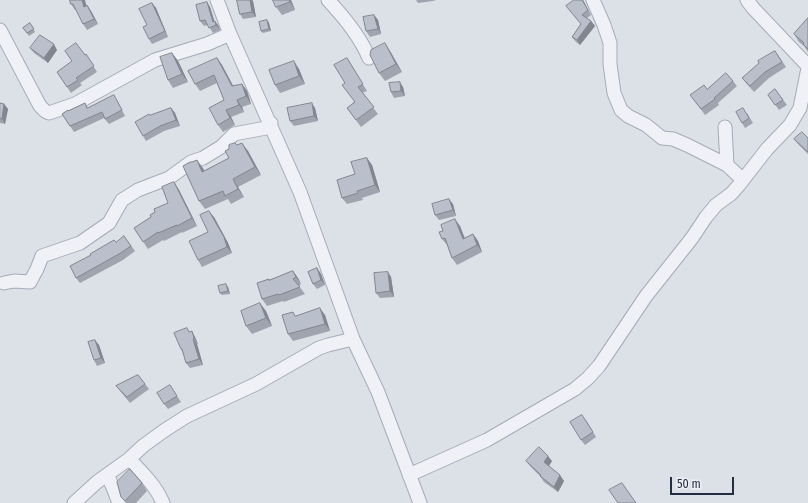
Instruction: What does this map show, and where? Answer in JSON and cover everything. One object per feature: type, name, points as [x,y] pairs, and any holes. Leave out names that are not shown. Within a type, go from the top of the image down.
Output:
[{"type":"street","points":[[328,0],[343,16],[366,50],[369,58]]},
{"type":"street","points":[[593,0],[604,25],[610,44],[610,64],[614,93],[621,110],[628,116],[646,125],[662,138],[673,139],[727,165],[743,180]]},
{"type":"street","points":[[409,475],[487,440],[575,388],[588,378],[599,366],[646,296],[692,238],[706,217],[716,206],[731,194],[767,149],[804,108],[808,67],[753,8],[748,0]]},
{"type":"street","points":[[220,1],[230,34],[271,123],[312,224],[353,338],[378,392],[420,503]]},
{"type":"street","points":[[0,30],[40,106],[49,113],[75,104],[155,60],[207,44],[230,34]]},
{"type":"street","points":[[4,283],[14,281],[30,282],[42,256],[80,243],[109,222],[122,200],[128,196],[138,190],[169,178],[191,162],[204,158],[221,147],[234,134],[266,128],[271,123]]},
{"type":"street","points":[[725,127],[727,165]]},
{"type":"street","points":[[74,503],[97,482],[165,430],[187,416],[256,384],[319,348],[353,338]]},
{"type":"street","points":[[129,459],[158,492],[163,503]]},
{"type":"street","points":[[107,475],[119,503]]},
{"type":"building","points":[[70,0],[82,0],[84,7],[87,5],[94,19],[83,24]]},
{"type":"building","points":[[237,0],[250,0],[252,12],[240,14]]},
{"type":"building","points":[[273,0],[289,0],[290,2],[276,7]]},
{"type":"building","points":[[574,0],[582,0],[588,10],[582,15],[591,21],[577,40],[572,37],[581,24],[566,6]]},
{"type":"building","points":[[207,2],[213,22],[215,21],[216,25],[209,28],[205,20],[200,21],[196,5]]},
{"type":"building","points":[[152,3],[165,31],[149,39],[143,27],[147,25],[139,9]]},
{"type":"building","points":[[374,15],[378,29],[366,31],[363,17]]},
{"type":"building","points":[[808,18],[808,49],[794,34]]},
{"type":"building","points":[[267,20],[269,29],[261,31],[259,22]]},
{"type":"building","points":[[30,23],[34,29],[27,33],[23,28]]},
{"type":"building","points":[[40,35],[54,44],[44,58],[30,48]]},
{"type":"building","points":[[76,43],[94,66],[76,78],[78,80],[67,87],[57,72],[72,61],[65,51]]},
{"type":"building","points":[[385,43],[396,64],[379,73],[370,55],[371,50]]},
{"type":"building","points":[[775,51],[782,62],[765,72],[750,86],[742,78],[759,63],[758,61]]},
{"type":"building","points":[[172,53],[182,74],[168,80],[160,57]]},
{"type":"building","points":[[217,58],[232,86],[242,84],[246,96],[237,100],[239,105],[226,110],[230,118],[218,125],[209,108],[224,100],[214,75],[195,84],[188,71]]},
{"type":"building","points":[[347,58],[363,84],[358,87],[374,107],[356,120],[347,108],[355,102],[342,85],[345,83],[334,65]]},
{"type":"building","points":[[294,61],[299,76],[275,85],[269,70]]},
{"type":"building","points":[[726,73],[733,81],[714,98],[715,99],[701,109],[690,95],[704,85],[707,89]]},
{"type":"building","points":[[400,82],[401,91],[391,92],[389,83]]},
{"type":"building","points":[[775,89],[783,100],[775,105],[768,95]]},
{"type":"building","points":[[114,95],[122,110],[105,119],[102,112],[70,126],[62,114],[85,103],[87,108]]},
{"type":"building","points":[[0,103],[4,104],[2,119],[0,118]]},
{"type":"building","points":[[312,103],[314,116],[290,121],[287,108]]},
{"type":"building","points":[[171,108],[176,120],[160,126],[143,136],[135,122],[149,114],[150,115]]},
{"type":"building","points":[[743,108],[749,118],[742,123],[736,112]]},
{"type":"building","points":[[802,132],[808,138],[808,152],[794,139]]},
{"type":"building","points":[[235,143],[237,145],[242,143],[255,167],[233,179],[238,189],[225,196],[223,191],[199,201],[183,166],[197,160],[202,172],[229,158],[225,151],[229,149],[229,145]]},
{"type":"building","points":[[367,158],[375,185],[357,191],[358,193],[342,198],[337,180],[355,174],[351,162]]},
{"type":"building","points":[[174,182],[192,218],[177,226],[158,232],[143,242],[134,228],[151,217],[150,215],[155,212],[154,209],[168,203],[162,187]]},
{"type":"building","points":[[449,199],[453,210],[435,215],[432,204]]},
{"type":"building","points":[[209,211],[224,237],[227,247],[198,260],[189,241],[208,232],[200,215]]},
{"type":"building","points":[[455,219],[463,239],[473,234],[477,245],[452,258],[445,238],[442,239],[439,232],[443,231],[441,225]]},
{"type":"building","points":[[124,236],[131,246],[76,278],[70,266],[91,255],[90,254],[114,240],[116,242]]},
{"type":"building","points":[[317,268],[321,280],[313,284],[308,272]]},
{"type":"building","points":[[293,271],[296,277],[293,279],[300,287],[279,295],[278,294],[262,299],[257,283]]},
{"type":"building","points":[[388,272],[390,291],[376,293],[374,273]]},
{"type":"building","points":[[226,284],[228,291],[220,293],[218,286]]},
{"type":"building","points":[[260,303],[266,318],[246,326],[241,311]]},
{"type":"building","points":[[320,308],[325,324],[288,334],[282,315],[293,312],[295,316]]},
{"type":"building","points":[[187,328],[189,332],[192,331],[199,359],[186,363],[182,349],[174,333]]},
{"type":"building","points":[[95,340],[101,358],[94,360],[88,342]]},
{"type":"building","points":[[138,375],[145,384],[127,397],[116,386]]},
{"type":"building","points":[[170,385],[177,396],[164,404],[157,393]]},
{"type":"building","points":[[582,415],[593,432],[581,440],[570,422]]},
{"type":"building","points":[[539,447],[548,456],[544,462],[560,475],[554,487],[540,476],[541,475],[526,461]]},
{"type":"building","points":[[130,469],[142,483],[125,501],[121,497],[117,482]]},
{"type":"building","points":[[622,483],[636,503],[618,503],[609,490]]}]
